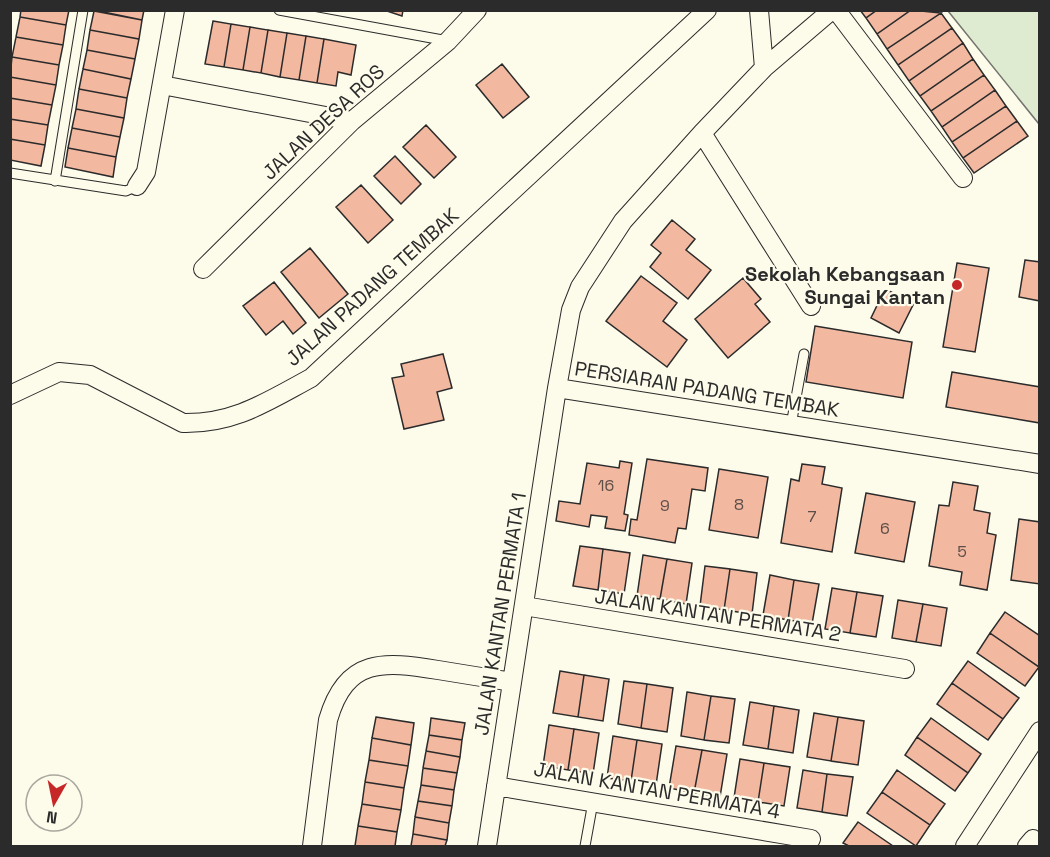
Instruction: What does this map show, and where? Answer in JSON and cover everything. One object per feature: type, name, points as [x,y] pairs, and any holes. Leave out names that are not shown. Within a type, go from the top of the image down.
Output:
[{"type":"street","points":[[137,186],[146,172],[175,10]]},
{"type":"street","name":"JALAN DESA ROS","points":[[203,269],[352,122],[448,41],[477,10]]},
{"type":"street","name":"JALAN PADANG TEMBAK","points":[[10,395],[59,372],[90,375],[183,423],[200,424],[241,416],[311,378],[707,10]]},
{"type":"street","points":[[759,10],[765,68]]},
{"type":"street","name":"PERSIARAN PADANG TEMBAK","points":[[963,178],[834,10],[765,68],[702,133],[623,221],[580,287],[571,310],[557,388],[1040,464]]},
{"type":"street","points":[[162,85],[352,122]]},
{"type":"street","points":[[702,133],[812,306]]},
{"type":"street","name":"JALAN KANTAN PERMATA 1","points":[[487,846],[557,388]]},
{"type":"street","name":"JALAN KANTAN PERMATA 2","points":[[524,606],[905,669]]},
{"type":"street","points":[[312,846],[328,720],[332,707],[345,685],[362,672],[394,663],[512,682]]},
{"type":"street","points":[[965,846],[1040,731]]},
{"type":"street","name":"JALAN KANTAN PERMATA 4","points":[[496,786],[811,839]]},
{"type":"lane","points":[[55,181],[83,10]]},
{"type":"lane","points":[[279,10],[448,41]]},
{"type":"lane","points":[[10,173],[126,191],[137,186]]},
{"type":"lane","points":[[791,425],[804,354]]},
{"type":"lane","points":[[585,846],[593,802]]},
{"type":"green space","points":[[948,11],[1039,11],[1039,124]]},
{"type":"building","points":[[21,10],[69,10],[66,25],[20,17]]},
{"type":"building","points":[[94,10],[144,10],[142,20]]},
{"type":"building","points":[[384,10],[403,10],[402,16]]},
{"type":"building","points":[[860,10],[877,10],[866,18]]},
{"type":"building","points":[[877,10],[911,10],[877,34],[866,18]]},
{"type":"building","points":[[911,10],[941,13],[887,49],[877,34]]},
{"type":"building","points":[[94,11],[142,20],[139,39],[90,30]]},
{"type":"building","points":[[941,13],[952,28],[898,65],[887,49]]},
{"type":"building","points":[[20,17],[66,25],[63,45],[16,37]]},
{"type":"building","points":[[213,21],[231,24],[224,67],[205,64]]},
{"type":"building","points":[[231,24],[250,27],[243,70],[224,67]]},
{"type":"building","points":[[250,27],[268,30],[261,73],[243,70]]},
{"type":"building","points":[[952,28],[963,43],[909,81],[898,65]]},
{"type":"building","points":[[90,30],[139,39],[135,59],[87,50]]},
{"type":"building","points":[[268,30],[287,33],[280,77],[261,73]]},
{"type":"building","points":[[287,33],[306,36],[299,80],[280,77]]},
{"type":"building","points":[[306,36],[324,39],[317,83],[299,80]]},
{"type":"building","points":[[16,37],[63,45],[59,65],[12,57]]},
{"type":"building","points":[[324,39],[356,45],[351,75],[338,72],[336,86],[317,83]]},
{"type":"building","points":[[963,43],[973,59],[920,96],[909,81]]},
{"type":"building","points":[[87,50],[135,59],[131,79],[83,69]]},
{"type":"building","points":[[12,57],[59,65],[56,85],[10,77]]},
{"type":"building","points":[[973,59],[984,75],[931,111],[920,96]]},
{"type":"building","points":[[502,64],[529,97],[503,118],[476,85]]},
{"type":"building","points":[[83,69],[131,79],[127,98],[79,89]]},
{"type":"building","points":[[984,75],[995,90],[942,127],[931,111]]},
{"type":"building","points":[[10,77],[56,85],[52,105],[10,98]]},
{"type":"building","points":[[79,89],[127,98],[124,118],[76,109]]},
{"type":"building","points":[[995,90],[1006,106],[952,142],[942,127]]},
{"type":"building","points":[[10,98],[52,105],[48,125],[10,119]]},
{"type":"building","points":[[1006,106],[1017,121],[963,158],[952,142]]},
{"type":"building","points":[[76,109],[124,118],[120,137],[72,128]]},
{"type":"building","points":[[10,119],[48,125],[45,145],[10,139]]},
{"type":"building","points":[[1017,121],[1028,136],[974,173],[963,158]]},
{"type":"building","points":[[426,125],[456,157],[434,178],[403,147]]},
{"type":"building","points":[[72,128],[120,137],[116,157],[68,148]]},
{"type":"building","points":[[10,139],[45,145],[41,166],[10,160]]},
{"type":"building","points":[[68,148],[116,157],[113,177],[65,167]]},
{"type":"building","points":[[395,156],[421,184],[401,204],[374,176]]},
{"type":"building","points":[[361,185],[393,220],[368,243],[336,207]]},
{"type":"building","points":[[672,220],[695,239],[686,250],[711,270],[688,299],[650,267],[661,253],[651,245]]},
{"type":"building","points":[[310,248],[348,294],[319,318],[281,272]]},
{"type":"building","points":[[1025,260],[1040,262],[1040,301],[1019,297]]},
{"type":"building","points":[[957,263],[989,268],[975,352],[943,347]]},
{"type":"building","points":[[641,276],[677,303],[663,321],[687,340],[667,367],[606,321]]},
{"type":"building","points":[[743,278],[761,299],[755,304],[770,322],[728,358],[695,319]]},
{"type":"building","points":[[274,282],[306,323],[293,334],[283,321],[266,335],[243,306]]},
{"type":"building","points":[[885,289],[914,303],[899,333],[871,318]]},
{"type":"building","points":[[815,326],[912,342],[903,398],[806,382]]},
{"type":"building","points":[[443,354],[452,388],[437,392],[444,420],[404,429],[392,378],[404,376],[401,364]]},
{"type":"building","points":[[952,372],[1040,387],[1040,423],[946,407]]},
{"type":"building","points":[[647,459],[708,468],[705,491],[692,489],[686,529],[678,528],[675,543],[629,535],[631,519],[637,520]]},
{"type":"building","points":[[620,461],[632,463],[624,514],[628,515],[625,531],[605,528],[607,517],[591,515],[589,527],[556,521],[559,501],[580,504],[587,463],[619,468]]},
{"type":"building","points":[[802,464],[825,467],[822,484],[842,488],[832,552],[781,543],[791,479],[799,481]]},
{"type":"building","points":[[719,469],[768,477],[758,538],[709,530]]},
{"type":"building","points":[[953,482],[978,486],[974,510],[990,513],[987,533],[996,535],[987,590],[960,585],[962,572],[929,566],[939,505],[949,506]]},
{"type":"building","points":[[866,493],[915,502],[904,562],[855,553]]},
{"type":"building","points":[[1019,519],[1040,522],[1040,584],[1011,580]]},
{"type":"building","points":[[580,546],[603,549],[598,590],[573,586]]},
{"type":"building","points":[[603,549],[630,553],[624,594],[598,590]]},
{"type":"building","points":[[643,555],[667,559],[660,599],[637,596]]},
{"type":"building","points":[[667,559],[692,563],[686,604],[660,599]]},
{"type":"building","points":[[705,566],[730,569],[724,610],[700,606]]},
{"type":"building","points":[[730,569],[757,573],[752,614],[724,610]]},
{"type":"building","points":[[770,575],[794,580],[788,620],[763,615]]},
{"type":"building","points":[[794,580],[819,584],[812,624],[788,620]]},
{"type":"building","points":[[832,588],[857,592],[850,633],[825,629]]},
{"type":"building","points":[[857,592],[883,596],[876,637],[850,633]]},
{"type":"building","points":[[898,600],[923,604],[916,642],[892,638]]},
{"type":"building","points":[[923,604],[947,608],[941,646],[916,642]]},
{"type":"building","points":[[1005,612],[1040,636],[1039,667],[990,633]]},
{"type":"building","points":[[990,633],[1039,667],[1025,686],[977,653]]},
{"type":"building","points":[[968,661],[1019,698],[1003,719],[952,683]]},
{"type":"building","points":[[560,671],[584,675],[578,717],[553,713]]},
{"type":"building","points":[[584,675],[609,679],[603,721],[578,717]]},
{"type":"building","points":[[624,681],[647,684],[641,728],[618,724]]},
{"type":"building","points":[[952,683],[1003,719],[988,740],[937,704]]},
{"type":"building","points":[[647,684],[673,688],[667,732],[641,728]]},
{"type":"building","points":[[687,692],[711,696],[704,740],[681,736]]},
{"type":"building","points":[[711,696],[735,699],[729,743],[704,740]]},
{"type":"building","points":[[750,702],[774,706],[768,749],[743,745]]},
{"type":"building","points":[[774,706],[799,710],[793,753],[768,749]]},
{"type":"building","points":[[814,713],[838,717],[831,761],[807,757]]},
{"type":"building","points":[[376,717],[414,723],[411,745],[372,738]]},
{"type":"building","points":[[838,717],[864,721],[858,765],[831,761]]},
{"type":"building","points":[[431,718],[465,723],[462,740],[429,735]]},
{"type":"building","points":[[931,718],[981,754],[968,773],[917,737]]},
{"type":"building","points":[[549,725],[574,729],[568,770],[543,766]]},
{"type":"building","points":[[574,729],[599,733],[593,774],[568,770]]},
{"type":"building","points":[[429,735],[462,740],[460,757],[426,751]]},
{"type":"building","points":[[613,736],[637,740],[631,781],[607,778]]},
{"type":"building","points":[[917,737],[968,773],[955,791],[905,755]]},
{"type":"building","points":[[372,738],[411,745],[408,766],[369,760]]},
{"type":"building","points":[[637,740],[662,744],[656,785],[631,781]]},
{"type":"building","points":[[676,746],[702,750],[694,793],[669,788]]},
{"type":"building","points":[[702,750],[727,754],[720,797],[694,793]]},
{"type":"building","points":[[426,751],[460,757],[457,773],[423,768]]},
{"type":"building","points":[[740,759],[764,763],[758,802],[734,798]]},
{"type":"building","points":[[369,760],[408,766],[404,788],[365,782]]},
{"type":"building","points":[[764,763],[790,767],[784,806],[758,802]]},
{"type":"building","points":[[423,768],[457,773],[454,790],[421,785]]},
{"type":"building","points":[[803,770],[827,774],[822,812],[797,808]]},
{"type":"building","points":[[897,770],[945,804],[930,825],[882,792]]},
{"type":"building","points":[[827,774],[853,777],[847,816],[822,812]]},
{"type":"building","points":[[365,782],[404,788],[401,810],[362,804]]},
{"type":"building","points":[[421,785],[454,790],[452,806],[418,801]]},
{"type":"building","points":[[882,792],[930,825],[916,846],[867,813]]},
{"type":"building","points":[[418,801],[452,806],[449,823],[415,817]]},
{"type":"building","points":[[362,804],[401,810],[397,832],[358,826]]},
{"type":"building","points":[[415,817],[449,823],[447,840],[413,834]]},
{"type":"building","points":[[858,822],[893,846],[849,846],[843,843]]},
{"type":"building","points":[[358,826],[397,832],[395,846],[355,846]]},
{"type":"building","points":[[413,834],[447,840],[445,846],[411,846]]},
{"type":"place","name":"Sekolah Kebangsaan Sungai Kantan","points":[[957,285]]}]
